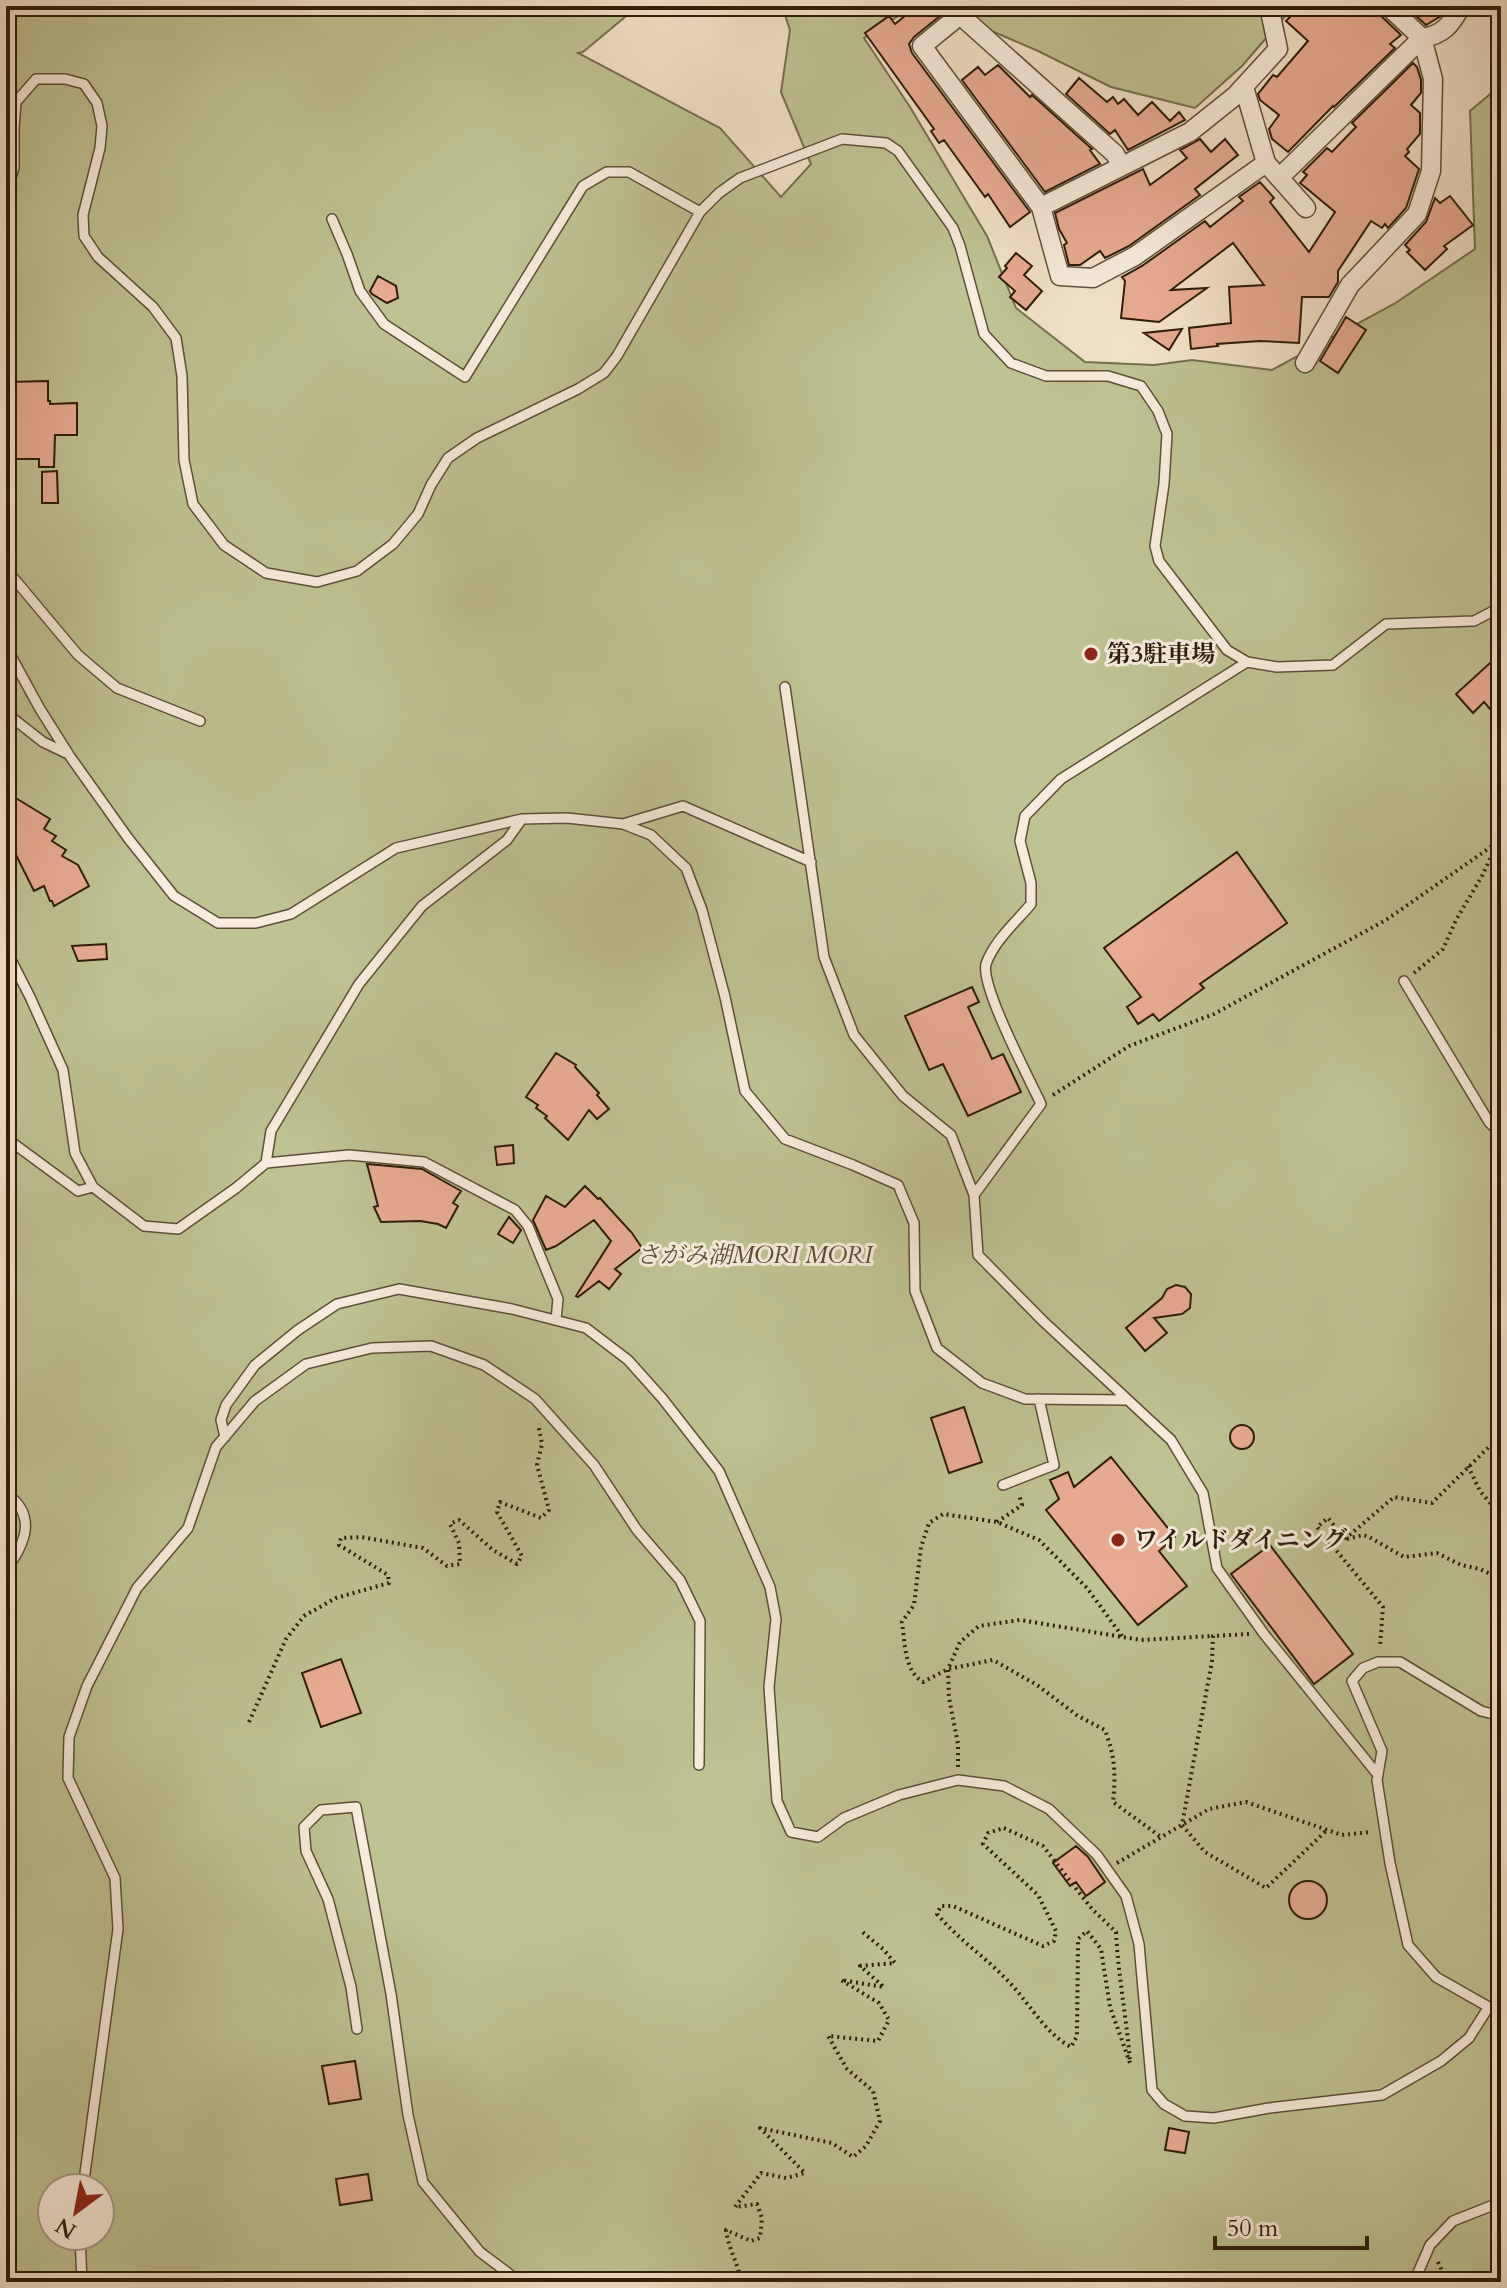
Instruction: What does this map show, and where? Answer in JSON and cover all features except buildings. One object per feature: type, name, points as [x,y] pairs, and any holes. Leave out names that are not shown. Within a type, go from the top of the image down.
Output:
[{"type":"street","points":[[1041,207],[1190,132],[1244,87],[1278,49],[1269,6]]},
{"type":"street","points":[[1305,363],[1350,285],[1417,214],[1431,171],[1433,79],[1422,38],[1388,6]]},
{"type":"street","points":[[1279,178],[1422,38],[1437,35],[1454,19],[1461,6]]},
{"type":"street","points":[[1121,166],[1115,154],[960,15],[922,46],[1041,207],[1060,276],[1093,278],[1135,256],[1266,163]]},
{"type":"street","points":[[1244,87],[1266,163],[1306,208]]},
{"type":"lane","points":[[6,194],[14,168],[16,102],[36,79],[65,79],[84,84],[97,103],[102,126],[100,148],[83,215],[84,236],[98,257],[153,307],[176,338],[182,376],[184,460],[193,504],[224,545],[266,573],[317,582],[357,571],[393,544],[418,514],[448,458],[477,438],[604,373],[617,356],[700,212],[719,193],[740,178],[842,139],[886,143],[898,151],[953,228],[984,334],[1011,363],[1046,376],[1108,376],[1141,386],[1158,411],[1167,434],[1155,546],[1159,561],[1227,650],[1247,662],[1277,667],[1333,665],[1386,624],[1474,621],[1501,607]]},
{"type":"lane","points":[[332,219],[360,291],[384,324],[465,377],[583,186],[607,172],[629,172],[700,212]]},
{"type":"lane","points":[[6,569],[78,655],[117,688],[200,721]]},
{"type":"lane","points":[[6,647],[69,755],[128,838],[174,896],[218,923],[256,923],[291,914],[396,848],[522,819],[567,818],[623,824],[651,835],[686,868],[702,910],[745,1091],[785,1139],[898,1185],[914,1223],[915,1291],[937,1348],[982,1383],[1025,1399],[1127,1400]]},
{"type":"lane","points":[[974,1195],[1041,1104],[989,991],[985,967],[998,942],[1031,904],[1031,883],[1020,841],[1025,816],[1061,779],[1247,662]]},
{"type":"lane","points":[[785,687],[824,957],[854,1035],[903,1096],[951,1135],[974,1195],[978,1255],[1043,1321],[1171,1440],[1203,1493],[1217,1568],[1264,1634],[1378,1775]]},
{"type":"lane","points":[[6,713],[43,742],[69,755]]},
{"type":"lane","points":[[623,824],[683,806],[811,862]]},
{"type":"lane","points":[[266,1163],[271,1131],[359,984],[422,906],[507,840],[522,819]]},
{"type":"lane","points":[[6,950],[63,1070],[75,1153],[93,1187],[144,1226],[178,1229],[266,1163],[349,1155],[424,1162],[515,1210],[528,1226],[558,1299],[556,1320]]},
{"type":"lane","points":[[1404,981],[1489,1122],[1501,1134]]},
{"type":"lane","points":[[6,1138],[78,1191],[93,1187]]},
{"type":"lane","points":[[225,1437],[221,1420],[226,1405],[255,1365],[298,1330],[337,1304],[399,1289],[512,1309],[586,1328],[628,1360],[719,1471],[770,1587],[776,1619],[769,1687],[777,1801],[791,1832],[818,1837],[844,1818],[899,1795],[958,1780],[1004,1786],[1049,1809],[1097,1855],[1126,1896],[1139,1944],[1152,2090],[1164,2104],[1185,2116],[1214,2118],[1269,2108],[1382,2095],[1441,2061],[1469,2038],[1488,2008]]},
{"type":"lane","points":[[85,2172],[118,1929],[115,1878],[68,1778],[69,1737],[87,1686],[137,1588],[188,1528],[216,1447],[255,1401],[306,1364],[372,1348],[431,1346],[484,1365],[535,1399],[594,1465],[637,1530],[680,1580],[700,1621],[699,1765]]},
{"type":"lane","points":[[1003,1485],[1054,1465],[1039,1399]]},
{"type":"lane","points":[[6,1493],[24,1515],[26,1530],[20,1551],[6,1569]]},
{"type":"lane","points":[[1501,1716],[1481,1711],[1400,1662],[1378,1662],[1363,1668],[1352,1681],[1382,1751],[1378,1775],[1385,1831],[1408,1945],[1436,1977],[1501,2014]]},
{"type":"lane","points":[[357,2029],[351,1987],[328,1899],[306,1851],[304,1827],[321,1810],[356,1807],[391,1994],[408,2115],[423,2182],[480,2252],[520,2282]]},
{"type":"lane","points":[[1414,2282],[1430,2245],[1453,2221],[1501,2202]]},
{"type":"lane","points":[[81,2252],[82,2282]]},
{"type":"path","points":[[1404,981],[1443,949],[1501,835]]},
{"type":"path","points":[[1041,1104],[1129,1046],[1214,1014],[1386,920],[1498,842]]},
{"type":"path","points":[[249,1722],[286,1639],[304,1616],[336,1598],[389,1583],[388,1575],[339,1545],[341,1538],[361,1537],[423,1548],[447,1566],[460,1564],[459,1543],[450,1524],[459,1520],[493,1550],[517,1564],[522,1556],[497,1512],[500,1502],[541,1518],[549,1510],[537,1465],[542,1444],[535,1399]]},
{"type":"path","points":[[1345,1539],[1394,1497],[1432,1503],[1501,1435]]},
{"type":"path","points":[[1468,1466],[1480,1491],[1501,1516]]},
{"type":"path","points":[[997,1522],[1022,1505],[1015,1480]]},
{"type":"path","points":[[1122,1636],[1087,1588],[1039,1540],[997,1522],[943,1514],[929,1523],[921,1547],[914,1605],[902,1622],[910,1667],[917,1678],[923,1682],[948,1669],[993,1660],[1037,1685],[1078,1716],[1105,1730],[1114,1754],[1113,1802],[1161,1837]]},
{"type":"path","points":[[1345,1539],[1328,1518],[1317,1527],[1383,1607],[1378,1662]]},
{"type":"path","points":[[1345,1539],[1363,1535],[1404,1557],[1437,1553],[1501,1579]]},
{"type":"path","points":[[958,1780],[958,1744],[949,1698],[948,1669],[960,1642],[979,1626],[1020,1620],[1141,1640],[1264,1634]]},
{"type":"path","points":[[1182,1825],[1212,1661],[1213,1636]]},
{"type":"path","points":[[1107,1869],[1209,1809],[1246,1802],[1342,1835],[1385,1831]]},
{"type":"path","points":[[1182,1825],[1205,1852],[1266,1888],[1327,1830]]},
{"type":"path","points":[[1004,1828],[1043,1846],[1092,1909],[1116,1932],[1130,2063],[1110,2007],[1101,1949],[1087,1931],[1078,1939],[1077,2036],[1071,2047],[1058,2040],[1006,1979],[953,1933],[937,1914],[941,1906],[953,1906],[1043,1946],[1054,1941],[1056,1931],[1038,1895],[983,1844],[988,1833],[1004,1828]]},
{"type":"path","points":[[736,2282],[740,2278],[737,2262],[728,2244],[726,2230],[751,2241],[760,2238],[762,2218],[757,2204],[735,2207],[761,2173],[786,2178],[805,2173],[760,2128],[832,2143],[853,2157],[866,2146],[880,2121],[873,2091],[847,2069],[828,2036],[878,2041],[889,2020],[879,2003],[841,1980],[884,1987],[860,1966],[895,1963],[860,1930]]},
{"type":"green space","name":"さがみ湖MORI MORI","points":[[6,6],[488,6],[494,9],[493,6],[626,6],[625,17],[578,53],[720,128],[781,197],[811,164],[781,92],[790,30],[782,6],[914,6],[864,38],[910,107],[987,236],[1016,308],[1085,362],[1154,365],[1192,360],[1272,370],[1394,304],[1475,249],[1470,111],[1501,85],[1501,2282],[6,2282]]},
{"type":"green space","points":[[934,6],[1294,6],[1242,66],[1195,108],[1111,87]]},
{"type":"place","name":"第3駐車場","points":[[1091,654]]},
{"type":"place","name":"ワイルドダイニング","points":[[1118,1540]]}]
